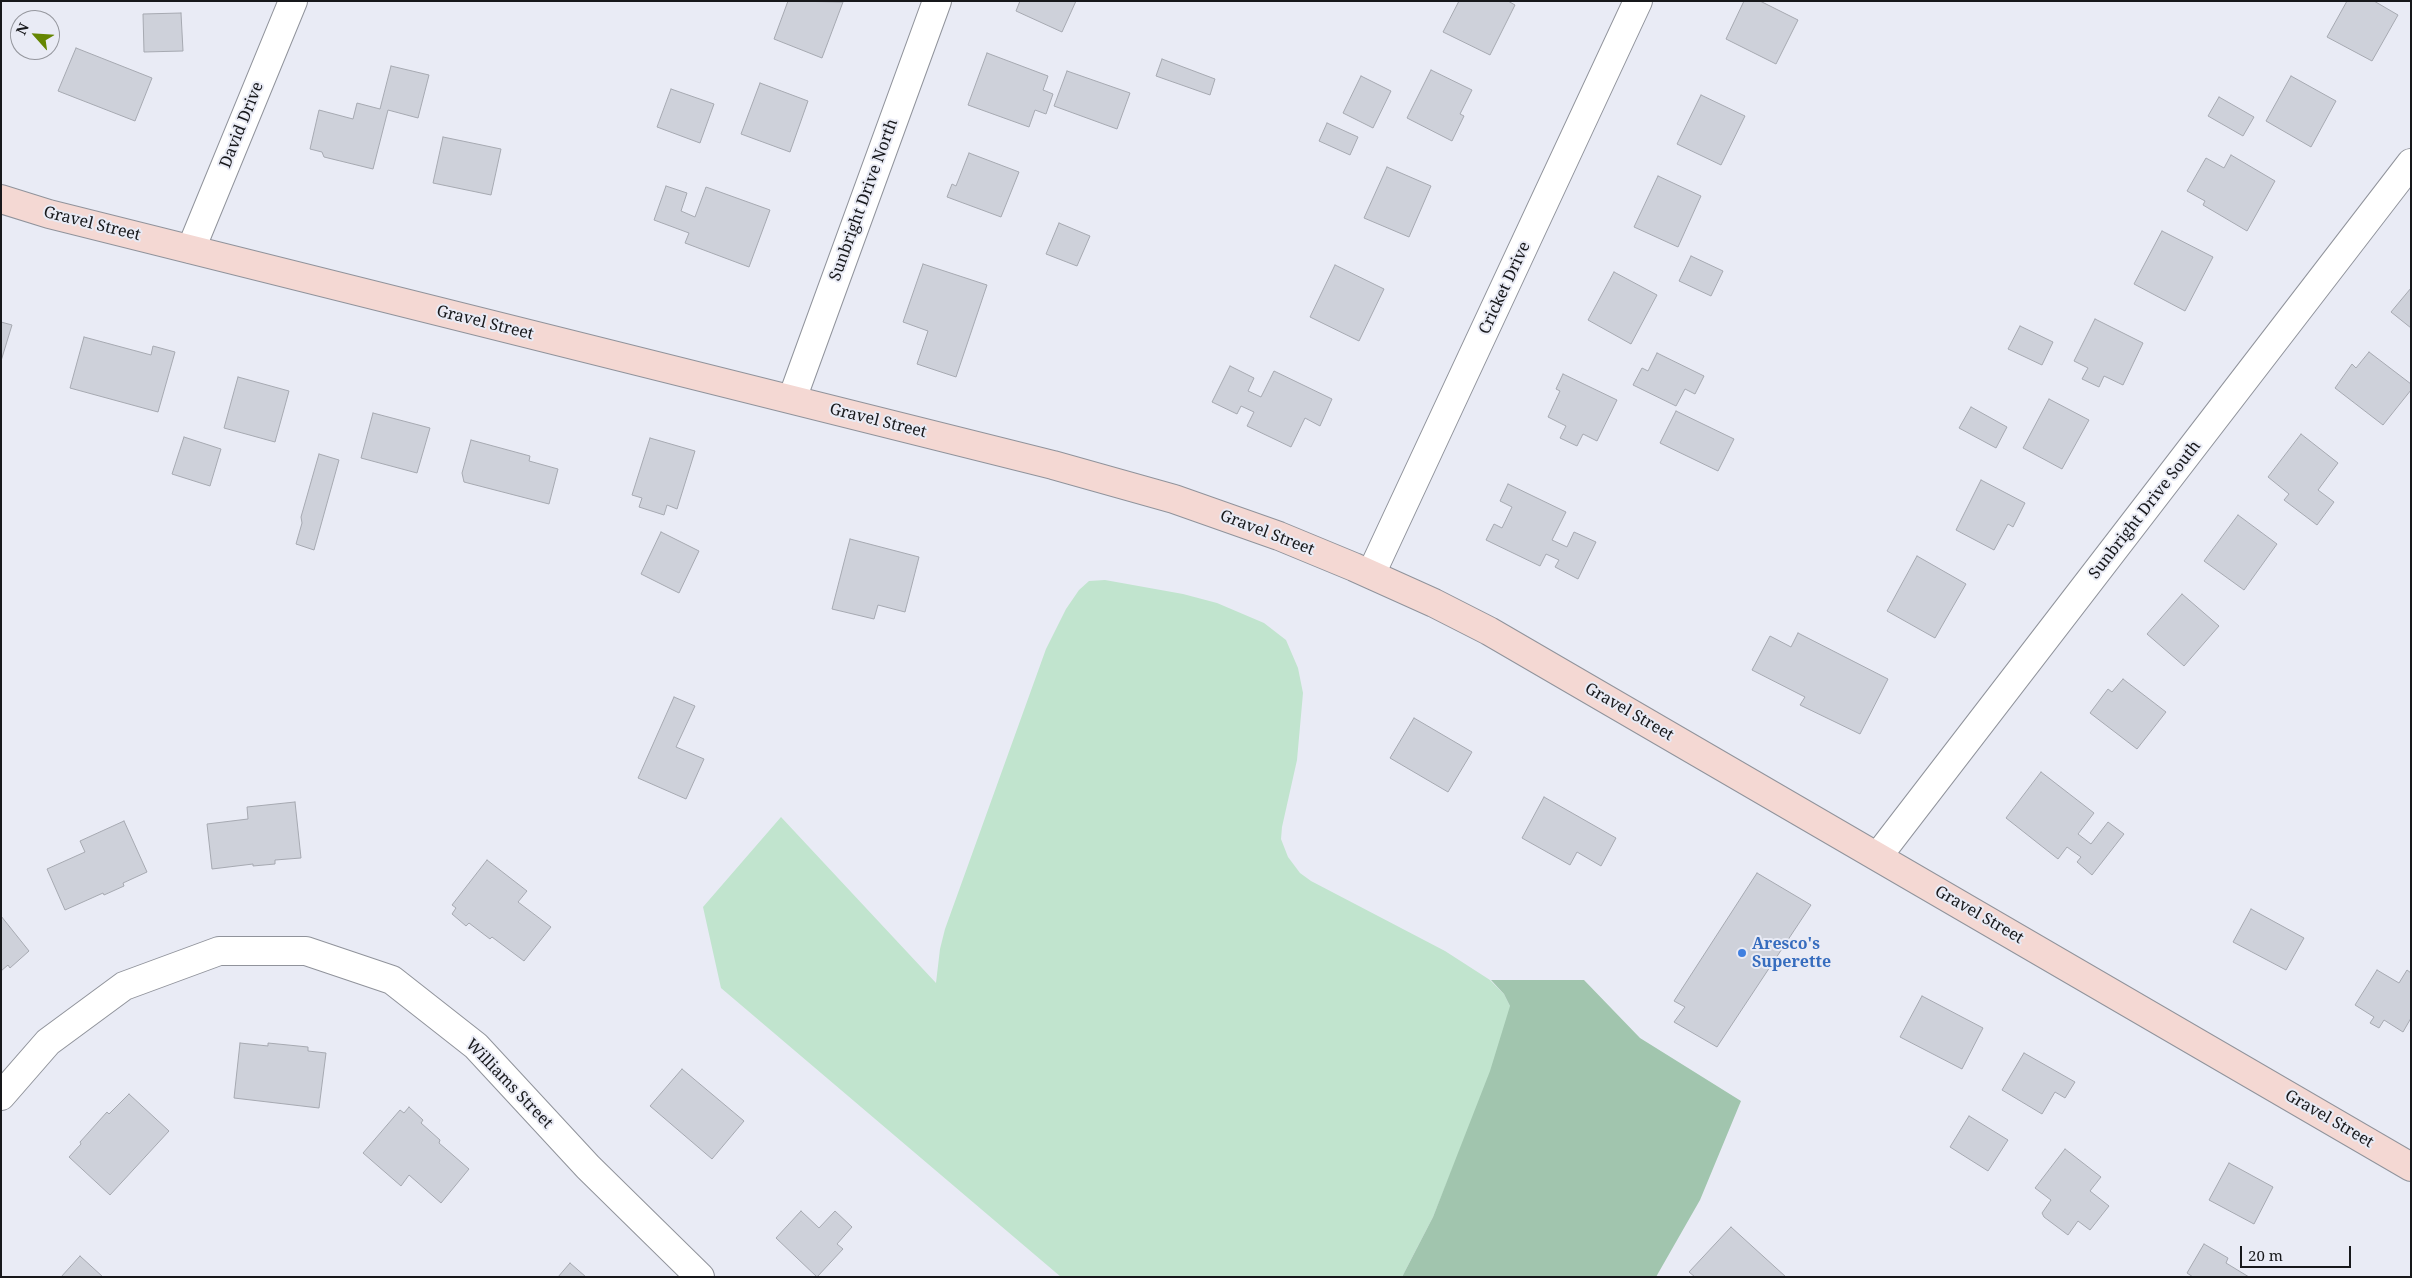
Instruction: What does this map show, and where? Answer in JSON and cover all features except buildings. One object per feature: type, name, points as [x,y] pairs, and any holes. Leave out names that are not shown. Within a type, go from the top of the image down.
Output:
[{"type":"street","name":"David Drive","points":[[191,249],[293,1]]},
{"type":"street","name":"Sunbright Drive North","points":[[792,399],[937,1]]},
{"type":"street","name":"Cricket Drive","points":[[1371,574],[1638,1]]},
{"type":"street","name":"Sunbright Drive South","points":[[1878,856],[2411,163]]},
{"type":"street","name":"Gravel Street","points":[[1,199],[49,214],[1062,467],[1174,499],[1280,536],[1371,574],[1489,631],[2411,1167]]},
{"type":"street","name":"Williams Street","points":[[1,1096],[48,1042],[124,986],[219,951],[306,951],[392,980],[476,1046],[588,1167],[700,1277]]},
{"type":"green space","points":[[1105,580],[1183,594],[1217,603],[1264,623],[1286,640],[1298,668],[1303,693],[1297,760],[1282,827],[1281,839],[1288,857],[1300,873],[1311,881],[1445,951],[1490,980],[1504,994],[1510,1006],[1513,1019],[1433,1217],[1402,1277],[1061,1277],[721,988],[703,907],[781,817],[936,983],[940,949],[945,929],[1046,649],[1066,609],[1079,590],[1089,581]]},
{"type":"green space","points":[[1491,980],[1584,980],[1640,1038],[1741,1101],[1700,1200],[1656,1277],[1402,1277],[1433,1217],[1490,1071],[1510,1006],[1504,994]]},
{"type":"place","name":"Aresco's Superette","points":[[1742,953]]}]
